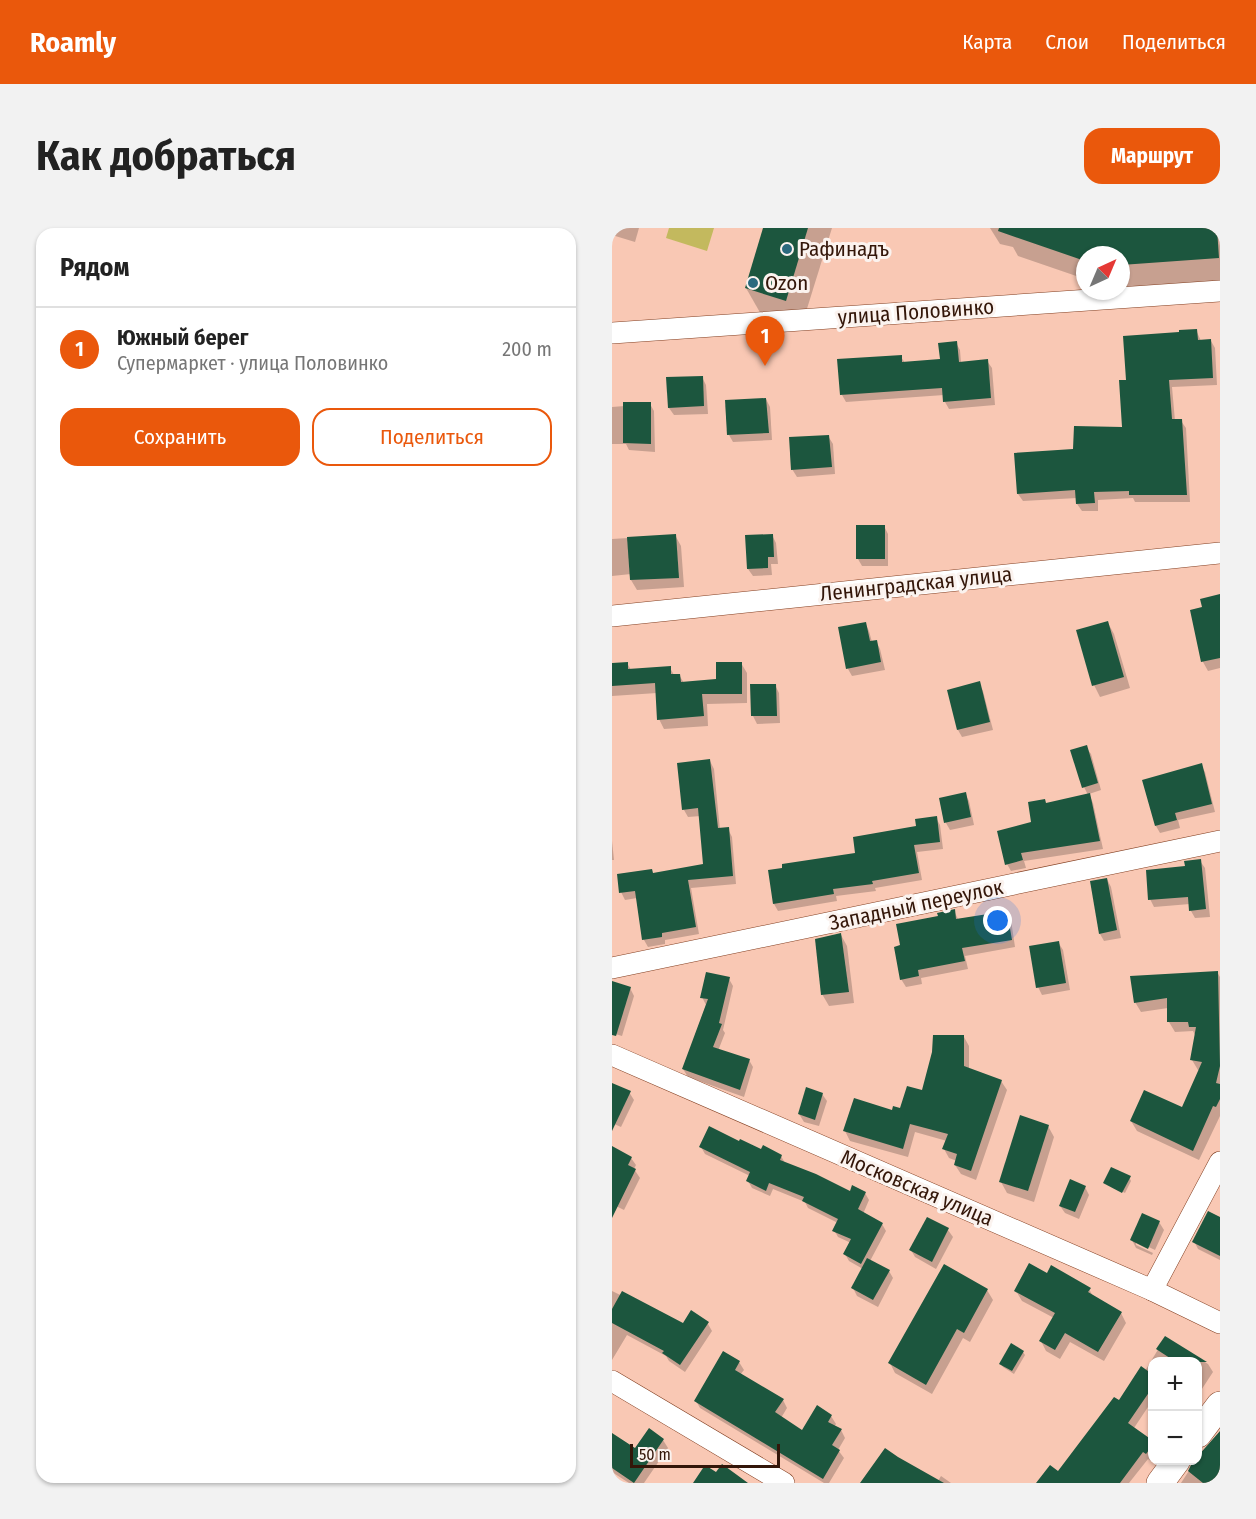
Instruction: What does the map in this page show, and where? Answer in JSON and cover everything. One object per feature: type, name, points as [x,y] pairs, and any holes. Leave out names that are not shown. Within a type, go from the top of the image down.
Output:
[{"type":"street","name":"улица Половинко","points":[[612,333],[1220,291]]},
{"type":"street","name":"Ленинградская улица","points":[[612,616],[1220,553]]},
{"type":"street","name":"Западный переулок","points":[[612,968],[1220,841]]},
{"type":"street","name":"Московская улица","points":[[612,1055],[1152,1290],[1220,1323]]},
{"type":"street","points":[[1152,1290],[1220,1162]]},
{"type":"street","points":[[612,1381],[784,1483]]},
{"type":"street","points":[[1202,1428],[1220,1405]]},
{"type":"street","points":[[1160,1483],[1174,1465]]},
{"type":"shaded area","points":[[669,228],[714,228],[707,251],[666,238]]},
{"type":"building","points":[[763,228],[808,228],[786,301],[745,288]]},
{"type":"building","points":[[999,228],[1217,228],[1219,258],[1130,264],[1130,246],[1076,246],[1076,258],[998,231]]},
{"type":"building","points":[[1197,329],[1198,340],[1211,339],[1213,378],[1169,380],[1172,419],[1182,419],[1187,495],[1129,495],[1129,491],[1094,492],[1095,503],[1076,504],[1075,490],[1017,494],[1014,453],[1073,449],[1074,426],[1122,427],[1119,380],[1126,380],[1123,336]]},
{"type":"building","points":[[957,341],[959,362],[988,359],[991,398],[943,402],[942,388],[840,395],[837,359],[902,355],[902,362],[940,359],[938,343]]},
{"type":"building","points":[[703,376],[704,406],[668,408],[666,377]]},
{"type":"building","points":[[766,398],[769,433],[727,435],[725,400]]},
{"type":"building","points":[[623,402],[651,402],[651,444],[623,443]]},
{"type":"building","points":[[829,435],[832,467],[791,470],[789,437]]},
{"type":"building","points":[[856,525],[885,525],[885,559],[856,559]]},
{"type":"building","points":[[676,534],[679,578],[630,580],[627,537]]},
{"type":"building","points":[[773,534],[774,557],[768,557],[768,568],[747,569],[745,535]]},
{"type":"building","points":[[1220,594],[1220,658],[1201,662],[1190,610],[1202,607],[1200,599]]},
{"type":"building","points":[[1108,621],[1124,677],[1092,686],[1076,630]]},
{"type":"building","points":[[866,622],[870,641],[877,640],[881,662],[846,669],[838,627]]},
{"type":"building","points":[[628,662],[628,669],[671,666],[671,674],[680,674],[681,682],[716,679],[716,662],[742,662],[742,694],[702,694],[704,716],[657,720],[655,683],[612,686],[612,663]]},
{"type":"building","points":[[980,681],[990,722],[957,730],[947,690]]},
{"type":"building","points":[[750,684],[776,684],[777,716],[751,716]]},
{"type":"building","points":[[1087,745],[1098,783],[1082,788],[1070,750]]},
{"type":"building","points":[[710,759],[718,828],[729,827],[733,876],[688,880],[696,927],[662,933],[662,937],[642,940],[635,891],[619,893],[617,874],[652,869],[653,873],[703,864],[698,808],[682,810],[677,763]]},
{"type":"building","points":[[1202,763],[1212,804],[1175,813],[1177,820],[1155,826],[1142,780]]},
{"type":"building","points":[[966,792],[971,817],[944,823],[939,798]]},
{"type":"building","points":[[1090,793],[1100,841],[1021,853],[1023,860],[1005,865],[997,831],[1031,822],[1028,802],[1045,799],[1046,803]]},
{"type":"building","points":[[937,816],[940,842],[914,845],[919,873],[872,881],[873,884],[833,889],[834,894],[773,904],[768,870],[782,868],[782,864],[855,853],[853,837],[916,826],[915,819]]},
{"type":"building","points":[[1201,859],[1206,909],[1189,911],[1188,897],[1148,900],[1146,870],[1185,866],[1184,861]]},
{"type":"building","points":[[1107,878],[1117,930],[1099,934],[1090,881]]},
{"type":"building","points":[[955,909],[956,919],[1007,911],[1012,940],[962,948],[965,961],[918,970],[919,976],[900,980],[894,947],[900,945],[896,924],[938,916],[937,913]]},
{"type":"building","points":[[841,933],[849,992],[821,995],[815,939]]},
{"type":"building","points":[[1059,941],[1066,983],[1036,988],[1029,946]]},
{"type":"building","points":[[1218,971],[1220,1066],[1216,1083],[1220,1084],[1220,1099],[1216,1107],[1213,1106],[1193,1151],[1130,1121],[1144,1090],[1182,1107],[1202,1062],[1190,1060],[1196,1027],[1189,1027],[1188,1022],[1167,1022],[1167,998],[1134,1003],[1130,976]]},
{"type":"building","points":[[706,972],[730,977],[719,1023],[722,1024],[713,1047],[750,1059],[740,1090],[682,1069],[708,999],[700,998]]},
{"type":"building","points":[[612,981],[631,987],[616,1036],[612,1035]]},
{"type":"building","points":[[933,1035],[964,1035],[964,1066],[1002,1080],[971,1171],[954,1165],[957,1154],[942,1149],[948,1134],[910,1124],[903,1149],[843,1131],[854,1098],[892,1110],[893,1106],[900,1108],[907,1086],[922,1090],[932,1052]]},
{"type":"building","points":[[612,1083],[631,1091],[612,1131]]},
{"type":"building","points":[[806,1087],[823,1093],[815,1120],[798,1114]]},
{"type":"building","points":[[1020,1115],[1049,1125],[1028,1191],[999,1182]]},
{"type":"building","points":[[709,1126],[761,1149],[763,1145],[782,1155],[780,1160],[850,1191],[852,1185],[866,1192],[858,1209],[883,1223],[861,1264],[843,1254],[851,1239],[832,1231],[838,1219],[802,1201],[804,1197],[769,1183],[766,1191],[746,1181],[750,1172],[699,1147]]},
{"type":"building","points":[[612,1146],[632,1157],[628,1165],[636,1169],[612,1218]]},
{"type":"building","points":[[1111,1167],[1131,1176],[1122,1193],[1103,1183]]},
{"type":"building","points":[[1070,1179],[1086,1186],[1075,1212],[1059,1206]]},
{"type":"building","points":[[1208,1211],[1220,1217],[1220,1256],[1192,1242]]},
{"type":"building","points":[[1142,1213],[1160,1221],[1148,1249],[1130,1240]]},
{"type":"building","points":[[927,1217],[949,1228],[932,1262],[909,1250]]},
{"type":"building","points":[[867,1258],[890,1270],[873,1300],[851,1288]]},
{"type":"building","points":[[1029,1263],[1047,1273],[1051,1265],[1091,1288],[1088,1292],[1122,1312],[1098,1352],[1065,1333],[1055,1350],[1039,1341],[1055,1313],[1014,1291]]},
{"type":"building","points":[[944,1264],[988,1289],[964,1333],[957,1329],[926,1385],[888,1363]]},
{"type":"building","points":[[622,1291],[683,1323],[691,1310],[709,1322],[680,1365],[662,1353],[664,1351],[612,1323],[612,1309]]},
{"type":"building","points":[[1165,1336],[1199,1357],[1168,1357],[1156,1349]]},
{"type":"building","points":[[1011,1343],[1024,1351],[1012,1371],[999,1364]]},
{"type":"building","points":[[723,1351],[740,1361],[735,1370],[784,1399],[775,1412],[802,1430],[817,1405],[832,1415],[828,1422],[842,1429],[832,1445],[840,1450],[823,1479],[694,1401]]},
{"type":"building","points":[[1141,1366],[1148,1371],[1148,1394],[1128,1423],[1148,1437],[1148,1451],[1146,1454],[1143,1452],[1120,1483],[1036,1483],[1050,1465],[1058,1471],[1114,1397],[1119,1400]]},
{"type":"building","points":[[649,1428],[664,1439],[634,1483],[612,1468],[612,1433],[635,1448]]},
{"type":"building","points":[[1220,1431],[1220,1483],[1203,1483],[1188,1471],[1191,1465],[1202,1465],[1202,1451]]},
{"type":"building","points":[[885,1448],[898,1457],[944,1483],[860,1483]]},
{"type":"building","points":[[722,1464],[748,1483],[693,1483],[705,1465],[716,1472]]},
{"type":"place","name":"Рафинадъ","points":[[787,249]]},
{"type":"place","name":"Ozon","points":[[753,283]]},
{"type":"place","name":"Южный берег","points":[[765,366]]}]
